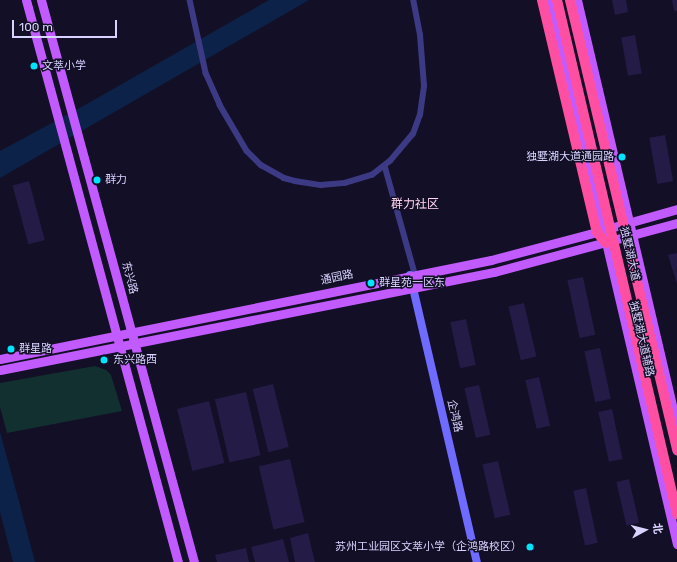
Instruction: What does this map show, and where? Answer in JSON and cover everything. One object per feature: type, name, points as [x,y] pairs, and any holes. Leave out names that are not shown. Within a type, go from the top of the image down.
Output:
[{"type":"highway","points":[[542,0],[568,111],[600,231],[606,243]]},
{"type":"highway","name":"独墅湖大道","points":[[557,0],[677,514]]},
{"type":"highway","name":"独墅湖大道","points":[[570,0],[677,450]]},
{"type":"highway","points":[[568,111],[579,126]]},
{"type":"main road","points":[[26,0],[178,562]]},
{"type":"main road","name":"东兴路","points":[[41,0],[194,562]]},
{"type":"main road","points":[[549,0],[579,126],[600,231]]},
{"type":"main road","name":"独墅湖大道辅路","points":[[578,0],[677,425]]},
{"type":"main road","points":[[570,90],[586,106],[618,240]]},
{"type":"main road","name":"通园路","points":[[0,359],[491,260],[677,209]]},
{"type":"main road","points":[[0,370],[494,272],[677,223]]},
{"type":"main road","name":"独墅湖大道辅路","points":[[606,243],[677,544]]},
{"type":"street","points":[[190,0],[204,65],[220,105],[235,134],[252,157],[266,168],[295,181],[327,185],[368,177],[385,166],[401,150],[413,134],[422,105],[424,86],[422,54],[413,0]]},
{"type":"street","points":[[385,166],[413,275]]},
{"type":"street","name":"企鸿路","points":[[413,275],[477,562]]},
{"type":"green space","points":[[95,366],[106,370],[111,375],[122,411],[7,433],[0,407],[0,383]]},
{"type":"water","points":[[269,0],[309,0],[0,178],[0,151],[85,105]]},
{"type":"water","points":[[0,432],[35,562],[13,562],[0,512]]},
{"type":"building","points":[[612,0],[626,0],[628,12],[615,15]]},
{"type":"building","points":[[672,0],[677,0],[677,11],[674,11]]},
{"type":"building","points":[[635,35],[642,73],[628,76],[621,37]]},
{"type":"building","points":[[665,135],[673,181],[657,184],[649,138]]},
{"type":"building","points":[[29,181],[45,240],[28,244],[13,185]]},
{"type":"building","points":[[677,253],[677,284],[668,255]]},
{"type":"building","points":[[583,277],[595,335],[580,338],[567,280]]},
{"type":"building","points":[[524,303],[536,357],[521,360],[508,307]]},
{"type":"building","points":[[466,319],[476,365],[460,368],[450,322]]},
{"type":"building","points":[[600,348],[611,399],[595,402],[584,351]]},
{"type":"building","points":[[539,377],[550,426],[537,429],[525,380]]},
{"type":"building","points":[[273,384],[289,447],[268,452],[253,389]]},
{"type":"building","points":[[479,385],[490,435],[476,438],[464,388]]},
{"type":"building","points":[[246,392],[261,455],[229,463],[215,399]]},
{"type":"building","points":[[209,401],[224,463],[192,471],[177,409]]},
{"type":"building","points":[[612,409],[623,459],[609,462],[598,412]]},
{"type":"building","points":[[290,459],[305,522],[273,530],[259,466]]},
{"type":"building","points":[[498,461],[510,515],[495,518],[482,465]]},
{"type":"building","points":[[629,479],[639,523],[626,526],[616,482]]},
{"type":"building","points":[[586,488],[598,543],[585,545],[573,491]]},
{"type":"building","points":[[308,533],[315,562],[295,562],[290,538]]},
{"type":"building","points":[[283,539],[289,562],[255,562],[251,547]]},
{"type":"building","points":[[246,548],[249,562],[217,562],[215,555]]},
{"type":"place","name":"文萃小学","points":[[34,66]]},
{"type":"place","name":"独墅湖大道通园路","points":[[622,157]]},
{"type":"place","name":"群力","points":[[97,180]]},
{"type":"place","name":"群星苑一区东","points":[[371,283]]},
{"type":"place","name":"群星路","points":[[11,349]]},
{"type":"place","name":"东兴路西","points":[[104,360]]},
{"type":"place","name":"苏州工业园区文萃小学（企鸿路校区）","points":[[530,547]]},
{"type":"district","name":"群力社区","points":[[415,205]]}]
